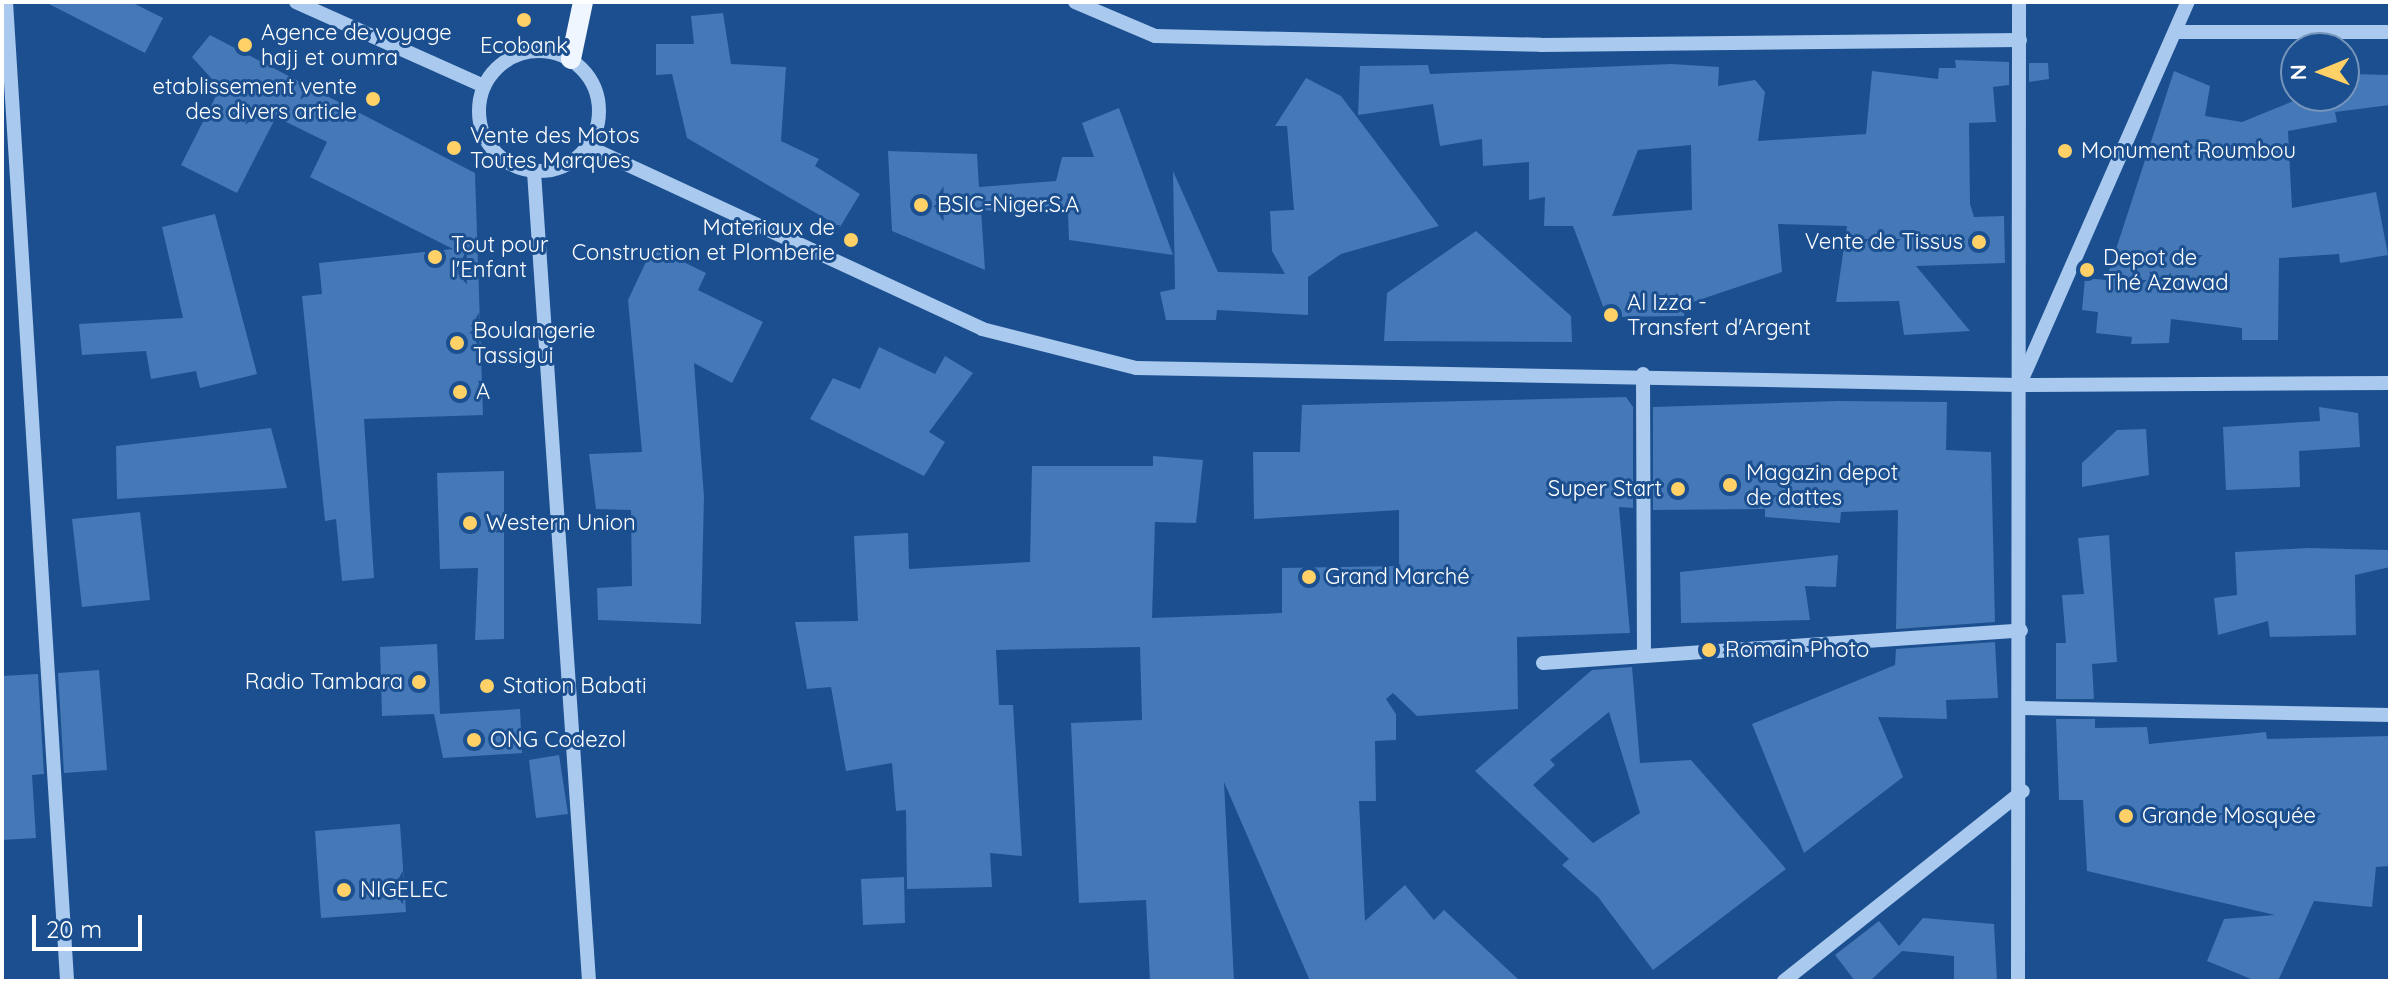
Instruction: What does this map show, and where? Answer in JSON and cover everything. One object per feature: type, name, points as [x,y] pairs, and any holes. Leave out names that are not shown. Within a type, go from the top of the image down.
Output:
[{"type":"main road","points":[[571,59],[583,2]]},
{"type":"street","points":[[6,2],[67,981]]},
{"type":"street","points":[[296,2],[484,86]]},
{"type":"street","points":[[1075,2],[1155,36],[1541,45],[2020,40]]},
{"type":"street","points":[[2018,981],[2023,791],[2019,2]]},
{"type":"street","points":[[2019,385],[2188,2]]},
{"type":"street","points":[[2175,32],[2390,32]]},
{"type":"street","points":[[532,50],[571,59],[586,72],[600,109],[589,147],[574,161],[534,172],[499,157],[487,141],[480,124],[484,86],[512,56],[532,50]]},
{"type":"street","points":[[589,147],[982,329],[1056,352],[1136,368],[1643,374],[2019,385],[2390,383]]},
{"type":"street","points":[[534,172],[589,981]]},
{"type":"street","points":[[1643,374],[1644,654]]},
{"type":"street","points":[[1543,663],[2021,630]]},
{"type":"street","points":[[2023,708],[2390,715]]},
{"type":"street","points":[[1784,981],[2023,791]]},
{"type":"building","points":[[45,2],[131,2],[163,18],[145,53]]},
{"type":"building","points":[[723,13],[731,64],[786,67],[781,141],[819,159],[815,166],[860,194],[840,227],[687,138],[672,74],[656,75],[656,44],[694,44],[691,16]]},
{"type":"building","points":[[210,35],[475,173],[483,415],[364,419],[374,578],[342,581],[336,519],[325,521],[302,296],[322,294],[319,263],[453,249],[310,177],[327,142],[276,117],[237,193],[181,165],[220,88],[192,57]]},
{"type":"building","points":[[1955,60],[2009,62],[2009,85],[1993,87],[1996,122],[1969,123],[1970,204],[1974,217],[2004,216],[2005,263],[1916,266],[1970,331],[1904,335],[1899,301],[1836,302],[1847,226],[1778,224],[1782,272],[1684,305],[1684,316],[1607,317],[1573,226],[1544,226],[1545,197],[1529,200],[1529,162],[1483,166],[1482,139],[1440,146],[1433,104],[1358,115],[1360,66],[1428,65],[1430,74],[1672,64],[1719,67],[1718,86],[1755,80],[1765,92],[1758,141],[1866,134],[1872,71],[1938,79],[1939,68],[1956,68]],"holes":[[[1691,145],[1692,210],[1612,216],[1638,150]]]},
{"type":"building","points":[[2029,63],[2048,63],[2049,79],[2029,82]]},
{"type":"building","points":[[2174,71],[2210,86],[2205,116],[2242,122],[2280,107],[2280,112],[2335,112],[2337,122],[2288,131],[2292,208],[2376,192],[2388,255],[2340,263],[2339,254],[2279,258],[2278,340],[2242,340],[2242,328],[2171,319],[2169,343],[2131,344],[2132,337],[2096,333],[2098,312],[2082,310],[2085,278],[2106,280]]},
{"type":"building","points":[[2360,74],[2390,75],[2390,105],[2360,109]]},
{"type":"building","points":[[1306,78],[1341,96],[1439,226],[1341,254],[1308,277],[1308,315],[1217,310],[1216,320],[1166,320],[1160,292],[1175,289],[1173,171],[1218,272],[1285,274],[1272,251],[1270,211],[1294,210],[1287,126],[1275,126]]},
{"type":"building","points":[[1119,108],[1173,255],[1069,240],[1068,214],[981,210],[985,270],[892,231],[888,151],[977,154],[979,187],[1056,181],[1062,157],[1094,157],[1082,123]]},
{"type":"building","points":[[215,214],[257,374],[200,388],[196,371],[151,379],[146,351],[82,355],[79,324],[183,318],[162,227]]},
{"type":"building","points":[[1476,231],[1571,316],[1572,342],[1384,341],[1387,293]]},
{"type":"building","points":[[653,247],[706,273],[698,290],[763,322],[732,383],[694,363],[704,497],[701,624],[598,620],[597,588],[632,586],[631,510],[596,509],[589,454],[642,452],[628,300]]},
{"type":"building","points":[[879,347],[935,374],[945,356],[973,373],[929,432],[945,442],[924,476],[810,419],[833,378],[860,389]]},
{"type":"building","points":[[1626,397],[1633,407],[1633,508],[1619,507],[1630,633],[1517,637],[1518,709],[1417,716],[1393,693],[1386,699],[1396,714],[1396,740],[1375,741],[1376,801],[1359,801],[1365,921],[1405,885],[1434,920],[1444,910],[1520,981],[1310,981],[1224,782],[1234,981],[1150,981],[1146,900],[1079,903],[1071,723],[1142,720],[1140,647],[996,650],[999,705],[1013,705],[1022,856],[990,853],[992,887],[907,889],[906,810],[896,811],[892,763],[846,771],[831,687],[807,689],[795,622],[858,621],[854,536],[908,533],[909,569],[1030,562],[1032,466],[1153,466],[1153,456],[1203,460],[1196,523],[1155,522],[1152,618],[1282,613],[1282,568],[1399,566],[1399,510],[1254,519],[1253,452],[1300,452],[1302,405]]},
{"type":"building","points":[[1838,401],[1947,402],[1946,450],[1991,452],[1995,622],[1896,629],[1898,510],[1841,512],[1840,523],[1765,517],[1765,509],[1653,510],[1653,407]]},
{"type":"building","points":[[2319,407],[2358,413],[2360,447],[2299,451],[2300,487],[2226,490],[2223,427],[2320,421]]},
{"type":"building","points":[[271,428],[287,488],[117,499],[116,446]]},
{"type":"building","points":[[2146,429],[2149,475],[2082,487],[2082,463],[2117,430]]},
{"type":"building","points":[[504,471],[504,639],[475,640],[478,568],[440,569],[437,473]]},
{"type":"building","points":[[140,512],[150,600],[82,607],[72,519]]},
{"type":"building","points":[[2109,535],[2117,662],[2092,664],[2094,699],[2056,699],[2056,643],[2066,643],[2062,595],[2084,594],[2078,538]]},
{"type":"building","points":[[2308,548],[2390,550],[2390,567],[2355,575],[2356,635],[2270,637],[2268,621],[2218,635],[2214,598],[2237,595],[2235,552]]},
{"type":"building","points":[[1838,555],[1836,587],[1805,586],[1810,620],[1681,623],[1680,572]]},
{"type":"building","points":[[1995,642],[1998,698],[1946,700],[1947,719],[1878,717],[1903,777],[1804,853],[1752,724],[1895,665],[1896,649]]},
{"type":"building","points":[[437,644],[440,714],[520,709],[522,753],[443,758],[434,714],[382,716],[380,647]]},
{"type":"building","points":[[1632,667],[1640,763],[1691,760],[1786,869],[1653,970],[1598,897],[1562,865],[1569,859],[1475,771],[1592,670]],"holes":[[[1609,712],[1640,813],[1593,843],[1533,785],[1555,765],[1550,760]]]},
{"type":"building","points":[[99,670],[107,770],[64,773],[58,673]]},
{"type":"building","points":[[38,674],[44,774],[32,775],[36,838],[2,840],[2,676]]},
{"type":"building","points":[[2056,719],[2095,719],[2095,728],[2147,727],[2149,744],[2266,732],[2267,739],[2390,736],[2390,866],[2376,867],[2372,907],[2314,901],[2278,981],[2256,981],[2207,961],[2224,919],[2275,915],[2087,871],[2083,800],[2059,800]]},
{"type":"building","points":[[559,755],[568,814],[536,818],[529,760]]},
{"type":"building","points":[[400,824],[406,912],[321,918],[315,831]]},
{"type":"building","points":[[904,877],[905,923],[863,925],[861,879]]},
{"type":"building","points":[[1923,918],[1994,924],[1997,981],[1954,981],[1954,956],[1902,951],[1870,981],[1855,981],[1835,955],[1879,921],[1899,946]]},
{"type":"place","name":"Ecobank","points":[[524,20]]},
{"type":"place","name":"Agence de voyage hajj et oumra","points":[[245,45]]},
{"type":"place","name":"etablissement vente des divers article","points":[[373,99]]},
{"type":"place","name":"Vente des Motos Toutes Marques","points":[[454,148]]},
{"type":"place","name":"Monument Roumbou","points":[[2065,151]]},
{"type":"place","name":"BSIC-Niger.S.A","points":[[921,205]]},
{"type":"place","name":"Materiaux de Construction et Plomberie","points":[[851,240]]},
{"type":"place","name":"Vente de Tissus","points":[[1979,242]]},
{"type":"place","name":"Tout pour l'Enfant","points":[[435,257]]},
{"type":"place","name":"Depot de Thé Azawad","points":[[2087,270]]},
{"type":"place","name":"Al Izza - Transfert d'Argent","points":[[1611,315]]},
{"type":"place","name":"Boulangerie Tassigui","points":[[457,343]]},
{"type":"place","name":"A","points":[[460,392]]},
{"type":"place","name":"Magazin depot de dattes","points":[[1730,485]]},
{"type":"place","name":"Super Start","points":[[1678,489]]},
{"type":"place","name":"Western Union","points":[[470,523]]},
{"type":"place","name":"Grand Marché","points":[[1309,577]]},
{"type":"place","name":"Romain Photo","points":[[1709,650]]},
{"type":"place","name":"Radio Tambara","points":[[419,682]]},
{"type":"place","name":"Station Babati","points":[[487,686]]},
{"type":"place","name":"ONG Codezol","points":[[474,740]]},
{"type":"place","name":"Grande Mosquée","points":[[2126,816]]},
{"type":"place","name":"NIGELEC","points":[[344,890]]}]
